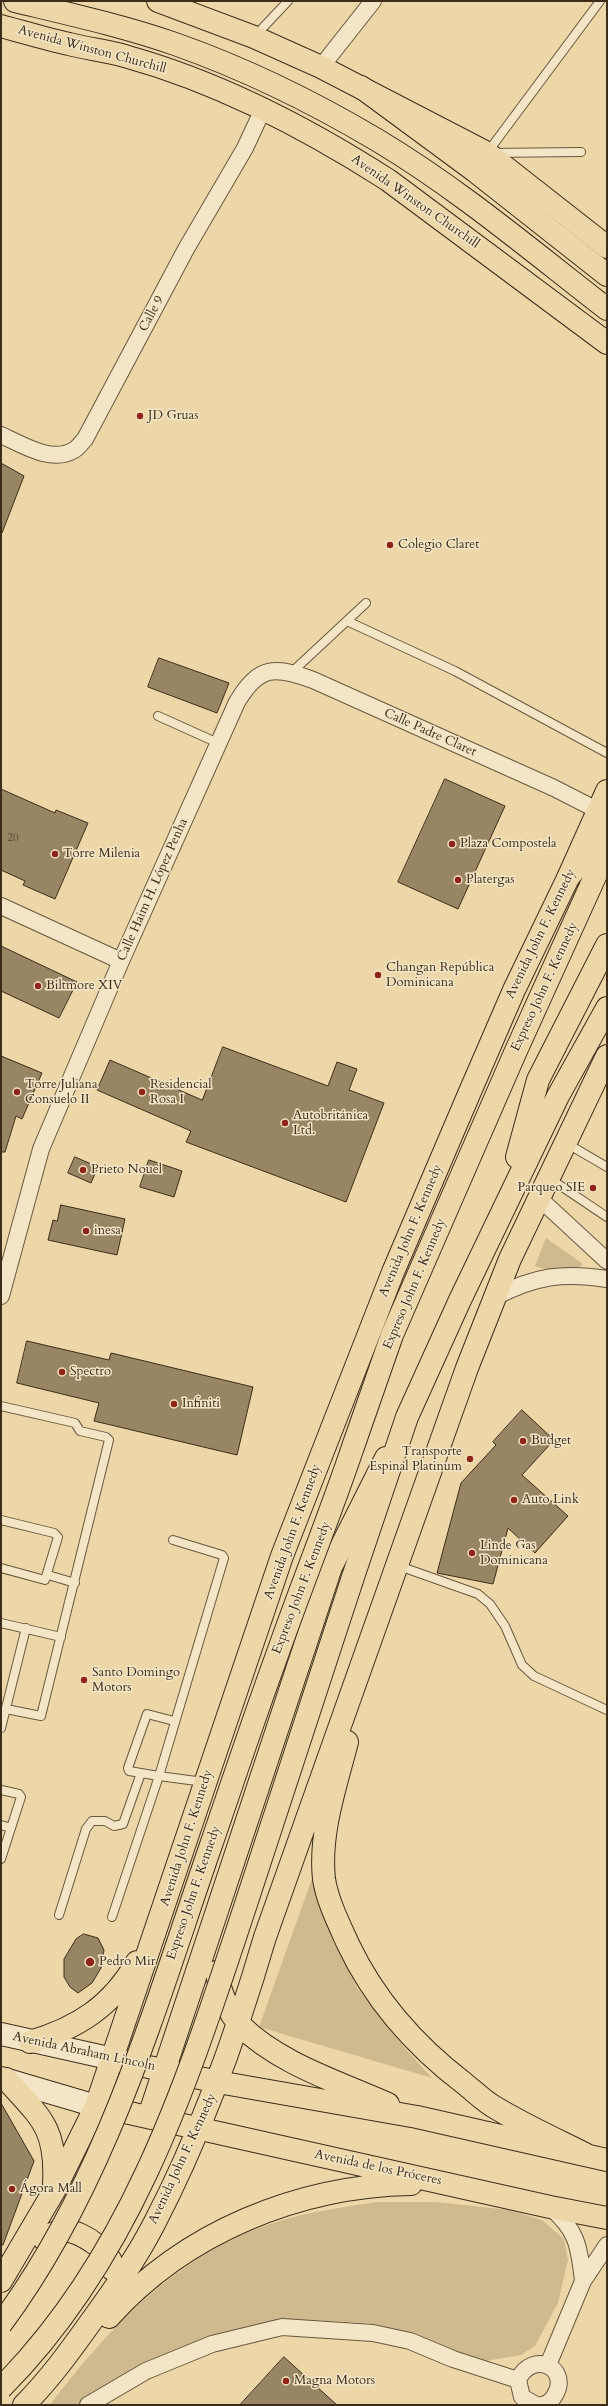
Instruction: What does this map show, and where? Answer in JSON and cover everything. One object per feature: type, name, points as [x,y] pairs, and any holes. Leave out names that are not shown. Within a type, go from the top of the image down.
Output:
[{"type":"main road","points":[[14,1],[103,22],[175,44],[282,88],[378,140],[447,186],[607,309]]},
{"type":"main road","points":[[158,1],[254,37],[321,67],[487,153],[607,247]]},
{"type":"main road","name":"Avenida Winston Churchill","points":[[1,26],[67,44],[128,56],[178,73],[264,107],[355,158],[388,180],[607,343]]},
{"type":"main road","points":[[361,87],[475,171],[607,275]]},
{"type":"main road","points":[[602,819],[607,791]]},
{"type":"main road","name":"Avenida John F. Kennedy","points":[[4,2278],[54,2191],[96,2106],[160,1921],[205,1782],[282,1556],[393,1272],[514,990],[568,878],[602,819]]},
{"type":"main road","name":"Expreso John F. Kennedy","points":[[1,2324],[40,2268],[62,2228],[108,2131],[139,2053],[276,1655],[331,1513],[392,1335],[512,1060],[607,850]]},
{"type":"main road","points":[[503,1208],[538,1080],[607,945]]},
{"type":"main road","points":[[4,2079],[96,2106],[149,2116],[166,2070],[331,1566],[407,1417],[503,1208],[558,1096],[607,1008]]},
{"type":"main road","name":"Avenida John F. Kennedy","points":[[27,2402],[72,2347],[115,2288],[153,2225],[182,2169],[197,2129],[218,2082],[239,2025],[265,1937],[467,1368],[495,1296],[540,1199],[548,1178],[607,1056]]},
{"type":"main road","points":[[1,2388],[58,2322],[97,2268],[129,2213],[172,2114],[234,1940],[407,1417]]},
{"type":"main road","points":[[408,1537],[352,1718],[330,1812],[324,1854],[327,1887],[339,1924],[356,1960],[377,1997],[411,2038],[442,2067],[495,2108],[585,2154]]},
{"type":"main road","points":[[30,2042],[58,2033],[107,2003],[126,1981],[160,1921]]},
{"type":"main road","points":[[213,1925],[218,1982],[231,2013],[239,2025],[279,2055],[417,2117]]},
{"type":"main road","name":"Avenida Abraham Lincoln","points":[[1,2034],[30,2042],[166,2070]]},
{"type":"main road","points":[[166,2070],[218,2082],[417,2117],[607,2160]]},
{"type":"main road","points":[[4,2079],[44,2124],[53,2143],[55,2159],[54,2191]]},
{"type":"main road","name":"Avenida de los Próceres","points":[[149,2116],[197,2129],[466,2187],[550,2207],[607,2218]]},
{"type":"main road","points":[[27,2402],[90,2339],[129,2295],[158,2271],[189,2248],[257,2214],[308,2198],[364,2185],[410,2184],[466,2187]]},
{"type":"main road","points":[[4,2278],[39,2241],[55,2232],[68,2230],[97,2245],[107,2254],[112,2266],[100,2308]]},
{"type":"street","points":[[321,67],[373,1]]},
{"type":"street","name":"Calle 9","points":[[1,435],[38,451],[59,456],[74,450],[85,439],[186,249],[245,148],[264,107]]},
{"type":"street","name":"Calle Padre Claret","points":[[259,674],[274,670],[292,672],[554,788],[602,819]]},
{"type":"street","name":"Calle Haim H. López Penha","points":[[1,1296],[40,1148],[236,702],[247,685],[259,674]]},
{"type":"street","points":[[1,906],[121,961]]},
{"type":"street","points":[[540,1199],[607,1261]]},
{"type":"street","points":[[495,1296],[535,1279],[588,1276],[607,1279]]},
{"type":"street","points":[[550,2207],[562,2217],[577,2243],[583,2281]]},
{"type":"street","points":[[548,2365],[583,2281],[607,2245]]},
{"type":"street","points":[[88,2405],[146,2371],[212,2344],[282,2327],[373,2333],[410,2341],[453,2359],[518,2380]]},
{"type":"street","points":[[536,2405],[522,2397],[518,2388],[518,2380],[522,2372],[529,2365],[537,2363],[548,2365],[554,2370],[558,2378],[559,2387],[551,2403]]},
{"type":"lane","points":[[254,37],[288,1]]},
{"type":"lane","points":[[487,153],[600,1]]},
{"type":"lane","points":[[487,153],[580,152]]},
{"type":"lane","points":[[292,672],[366,603]]},
{"type":"lane","points":[[348,621],[455,671],[607,753]]},
{"type":"lane","points":[[158,716],[218,743]]},
{"type":"lane","points":[[565,1142],[607,1167]]},
{"type":"lane","points":[[548,1178],[607,1217]]},
{"type":"lane","points":[[1,1406],[76,1424],[80,1431],[106,1437],[109,1440],[41,1716],[6,1709]]},
{"type":"lane","points":[[1,1520],[54,1533],[58,1537],[48,1575],[45,1580],[1,1568]]},
{"type":"lane","points":[[112,1917],[159,1776],[224,1558],[222,1555],[173,1540]]},
{"type":"lane","points":[[399,1566],[478,1594],[490,1604],[505,1626],[522,1665],[534,1676],[607,1710]]},
{"type":"lane","points":[[48,1575],[75,1583]]},
{"type":"lane","points":[[1,1622],[61,1637]]},
{"type":"lane","points":[[1,1728],[26,1628]]},
{"type":"lane","points":[[174,1722],[147,1714],[128,1768],[130,1771],[141,1773],[205,1782]]},
{"type":"lane","points":[[59,1915],[86,1829],[92,1820],[97,1820],[114,1826],[123,1824],[141,1773]]},
{"type":"lane","points":[[1,1790],[19,1794],[20,1797],[12,1828],[1,1860]]},
{"type":"lane","points":[[1,1825],[12,1828]]},
{"type":"shaded area","points":[[546,1238],[583,1264],[578,1269],[566,1273],[554,1272],[535,1266]]},
{"type":"shaded area","points":[[314,1873],[357,1988],[403,2046],[432,2078],[259,2027]]},
{"type":"shaded area","points":[[377,2202],[436,2202],[509,2210],[542,2220],[564,2239],[568,2260],[558,2303],[535,2346],[521,2355],[485,2361],[428,2344],[369,2323],[305,2320],[217,2339],[82,2405],[50,2405],[97,2347],[122,2321],[149,2296],[178,2273],[208,2253],[241,2236],[288,2218]]},
{"type":"building","points":[[1,463],[24,476],[2,533],[1,532]]},
{"type":"building","points":[[159,658],[229,683],[217,713],[148,687]]},
{"type":"building","name":"Plaza Compostela","points":[[445,779],[505,806],[458,909],[398,882]]},
{"type":"building","points":[[1,789],[55,813],[56,810],[88,823],[55,899],[23,885],[25,881],[1,870]]},
{"type":"building","name":"Biltmore XIV","points":[[1,946],[77,982],[59,1018],[1,991]]},
{"type":"building","name":"Autobritánica Ltd.","points":[[223,1047],[328,1086],[337,1062],[357,1069],[349,1090],[384,1103],[346,1202],[186,1142],[191,1131],[97,1090],[110,1060],[202,1100]]},
{"type":"building","name":"Torre Juliana Consuelo II","points":[[1,1056],[42,1073],[22,1119],[16,1116],[5,1152],[1,1152]]},
{"type":"building","name":"Prieto Nouel","points":[[75,1157],[98,1167],[91,1183],[68,1173]]},
{"type":"building","points":[[149,1160],[182,1171],[174,1197],[140,1187]]},
{"type":"building","name":"inesa","points":[[61,1205],[125,1219],[117,1255],[48,1240],[53,1220],[57,1221]]},
{"type":"building","name":"Infiniti","points":[[27,1341],[109,1360],[111,1353],[253,1387],[237,1455],[94,1421],[99,1403],[17,1383]]},
{"type":"building","points":[[522,1410],[554,1440],[522,1475],[568,1516],[535,1553],[508,1528],[493,1584],[437,1573],[461,1483],[496,1445],[493,1442]]},
{"type":"building","name":"Pedro Mir","points":[[84,1934],[98,1938],[104,1950],[101,1968],[92,1983],[78,1993],[70,1987],[64,1977],[64,1959],[76,1939]]},
{"type":"building","name":"Ágora Mall","points":[[1,2103],[34,2161],[3,2245],[1,2245]]},
{"type":"building","name":"Magna Motors","points":[[284,2357],[337,2405],[240,2405]]},
{"type":"place","name":"JD Gruas","points":[[140,416]]},
{"type":"place","name":"Colegio Claret","points":[[390,545]]},
{"type":"place","name":"Plaza Compostela","points":[[452,844]]},
{"type":"place","name":"Torre Milenia","points":[[55,854]]},
{"type":"place","name":"Platergas","points":[[458,880]]},
{"type":"place","name":"Changan República Dominicana","points":[[378,975]]},
{"type":"place","name":"Biltmore XIV","points":[[38,986]]},
{"type":"place","name":"Torre Juliana Consuelo II","points":[[17,1092]]},
{"type":"place","name":"Residencial Rosa I","points":[[142,1092]]},
{"type":"place","name":"Autobritánica Ltd.","points":[[285,1123]]},
{"type":"place","name":"Prieto Nouel","points":[[83,1170]]},
{"type":"place","name":"Parqueo SIE","points":[[593,1188]]},
{"type":"place","name":"inesa","points":[[86,1231]]},
{"type":"place","name":"Spectro","points":[[62,1372]]},
{"type":"place","name":"Infiniti","points":[[174,1404]]},
{"type":"place","name":"Budget","points":[[523,1441]]},
{"type":"place","name":"Transporte Espinal Platinum","points":[[470,1459]]},
{"type":"place","name":"Auto Link","points":[[514,1500]]},
{"type":"place","name":"Linde Gas Dominicana","points":[[472,1553]]},
{"type":"place","name":"Santo Domingo Motors","points":[[84,1680]]},
{"type":"place","name":"Pedro Mir","points":[[90,1962]]},
{"type":"place","name":"Ágora Mall","points":[[12,2189]]},
{"type":"place","name":"Magna Motors","points":[[286,2381]]}]
